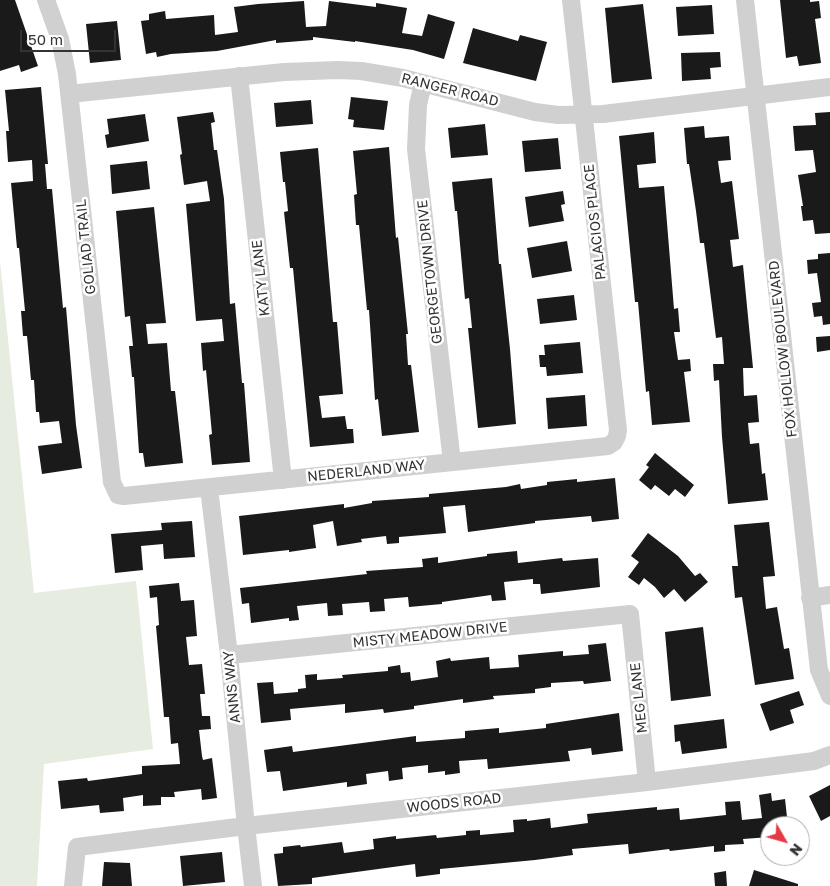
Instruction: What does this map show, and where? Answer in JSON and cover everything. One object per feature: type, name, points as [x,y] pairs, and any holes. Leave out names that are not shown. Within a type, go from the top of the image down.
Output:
[{"type":"street","name":"GOLIAD TRAIL","points":[[46,0],[65,58],[110,469],[112,482],[118,495]]},
{"type":"street","name":"PALACIOS PLACE","points":[[571,0],[618,430],[614,442]]},
{"type":"street","name":"FOX HOLLOW BOULEVARD","points":[[744,0],[810,598],[819,670],[830,696]]},
{"type":"street","name":"RANGER ROAD","points":[[69,94],[239,76],[338,70],[384,74],[535,112],[603,114],[830,87]]},
{"type":"street","name":"KATY LANE","points":[[239,76],[283,480]]},
{"type":"street","name":"GEORGETOWN DRIVE","points":[[423,83],[418,105],[416,149],[452,462]]},
{"type":"street","name":"NEDERLAND WAY","points":[[118,495],[142,495],[608,446],[614,442]]},
{"type":"street","name":"ANNS WAY","points":[[209,488],[229,655],[253,886]]},
{"type":"street","points":[[810,598],[830,596]]},
{"type":"street","name":"MISTY MEADOW DRIVE","points":[[229,655],[630,614]]},
{"type":"street","name":"MEG LANE","points":[[630,614],[647,782]]},
{"type":"street","name":"WOODS ROAD","points":[[73,886],[77,847],[246,826],[647,782],[814,761],[830,755]]},
{"type":"shaded area","points":[[0,261],[34,593],[136,581],[153,749],[44,764],[37,886],[0,886]]},
{"type":"building","points":[[0,0],[15,0],[38,66],[21,72],[19,65],[0,71]]},
{"type":"building","points":[[780,0],[819,1],[821,18],[815,19],[821,63],[799,66],[797,56],[786,58]]},
{"type":"building","points":[[304,1],[306,27],[326,26],[329,1],[376,7],[376,3],[407,8],[402,33],[422,36],[428,14],[455,22],[444,59],[413,50],[313,37],[313,40],[276,43],[276,40],[217,51],[171,54],[157,57],[156,52],[146,54],[141,21],[149,20],[149,14],[165,11],[166,19],[214,15],[215,35],[238,32],[234,7]]},
{"type":"building","points":[[643,4],[652,79],[612,83],[605,8]]},
{"type":"building","points":[[712,5],[714,34],[678,36],[676,7]]},
{"type":"building","points":[[117,21],[121,60],[90,63],[86,24]]},
{"type":"building","points":[[473,28],[518,41],[520,35],[547,42],[536,81],[463,63]]},
{"type":"building","points":[[720,52],[721,67],[710,68],[711,79],[682,81],[681,53]]},
{"type":"building","points":[[41,87],[48,164],[45,164],[47,189],[52,189],[63,308],[66,307],[76,425],[82,468],[42,474],[38,446],[62,443],[59,421],[40,423],[39,412],[36,412],[34,380],[31,380],[27,336],[23,336],[21,311],[25,311],[11,183],[33,181],[32,160],[8,162],[6,131],[9,131],[5,90]]},
{"type":"building","points":[[351,97],[388,101],[384,130],[353,127],[354,120],[348,119]]},
{"type":"building","points":[[311,100],[313,124],[276,127],[274,103]]},
{"type":"building","points":[[213,112],[215,122],[211,123],[214,150],[217,150],[224,199],[230,304],[235,303],[250,462],[212,465],[209,435],[212,434],[206,370],[203,371],[201,343],[224,341],[222,319],[196,321],[186,204],[210,201],[207,181],[184,185],[177,117]]},
{"type":"building","points":[[830,112],[830,233],[815,234],[813,220],[803,221],[801,206],[803,206],[798,175],[816,172],[813,150],[795,151],[793,126],[816,125],[815,113]]},
{"type":"building","points":[[145,114],[149,141],[107,148],[105,135],[109,134],[107,119]]},
{"type":"building","points":[[485,124],[488,155],[451,158],[448,128]]},
{"type":"building","points":[[704,126],[705,138],[729,136],[731,160],[718,161],[721,183],[732,181],[739,239],[730,240],[733,267],[743,265],[753,368],[743,368],[744,396],[757,395],[759,422],[748,423],[750,444],[759,443],[762,474],[765,473],[768,500],[728,504],[719,380],[714,381],[713,364],[724,364],[722,337],[716,338],[704,243],[700,243],[689,164],[687,164],[684,128]]},
{"type":"building","points":[[654,132],[656,163],[637,165],[639,188],[664,186],[674,309],[678,308],[680,332],[674,332],[678,360],[690,359],[691,371],[684,372],[690,422],[652,425],[649,391],[646,392],[638,302],[635,302],[619,136]]},
{"type":"building","points":[[558,138],[561,169],[525,172],[522,141]]},
{"type":"building","points":[[389,147],[396,238],[398,237],[408,334],[406,334],[408,365],[411,365],[419,432],[382,436],[378,399],[375,400],[369,310],[367,310],[359,225],[356,225],[354,195],[357,194],[353,151]]},
{"type":"building","points":[[318,148],[333,322],[337,322],[343,394],[319,396],[322,418],[345,416],[347,429],[353,429],[354,443],[310,447],[293,268],[290,268],[284,212],[288,211],[280,152]]},
{"type":"building","points":[[147,161],[150,189],[112,194],[110,165]]},
{"type":"building","points":[[492,178],[516,424],[478,428],[468,328],[472,328],[469,298],[465,299],[457,211],[455,211],[452,182]]},
{"type":"building","points":[[563,191],[565,204],[561,205],[564,221],[529,227],[525,197]]},
{"type":"building","points":[[154,207],[166,323],[146,324],[148,344],[167,343],[171,391],[175,391],[183,463],[145,467],[143,453],[139,453],[134,377],[132,377],[129,346],[133,346],[130,316],[125,317],[116,211]]},
{"type":"building","points":[[567,241],[572,271],[532,278],[527,248]]},
{"type":"building","points":[[830,253],[830,324],[823,325],[822,316],[814,317],[812,303],[821,302],[817,273],[808,274],[807,260],[818,259],[818,254]]},
{"type":"building","points":[[574,295],[577,320],[540,324],[537,299]]},
{"type":"building","points":[[830,336],[830,350],[817,352],[816,337]]},
{"type":"building","points":[[580,342],[583,373],[547,376],[546,367],[540,367],[539,355],[545,355],[544,345]]},
{"type":"building","points":[[585,395],[587,426],[548,429],[546,398]]},
{"type":"building","points":[[655,453],[694,485],[685,497],[675,489],[669,496],[655,485],[651,490],[639,480],[649,467],[646,465]]},
{"type":"building","points":[[615,478],[619,519],[592,522],[591,516],[535,521],[535,523],[468,532],[465,505],[443,507],[446,533],[399,537],[399,543],[387,544],[386,536],[361,539],[362,542],[337,546],[333,521],[313,525],[316,548],[243,555],[239,516],[344,504],[344,508],[372,503],[372,501],[429,497],[429,494],[520,484],[521,489],[547,485],[547,482],[577,479],[577,482]]},
{"type":"building","points":[[192,521],[195,557],[164,559],[163,544],[141,546],[143,570],[115,573],[111,534],[162,530],[161,523]]},
{"type":"building","points":[[769,522],[775,576],[763,577],[766,609],[777,607],[784,649],[789,648],[794,679],[755,685],[742,597],[735,598],[732,566],[738,566],[734,525]]},
{"type":"building","points":[[648,533],[678,556],[695,576],[700,573],[708,582],[685,602],[674,589],[664,598],[644,578],[639,585],[628,577],[639,562],[631,556]]},
{"type":"building","points":[[517,551],[518,563],[562,558],[563,561],[598,558],[600,587],[541,594],[540,584],[533,584],[533,579],[504,582],[506,600],[492,601],[491,595],[442,602],[442,604],[409,607],[408,597],[384,599],[385,611],[370,612],[369,602],[342,604],[343,615],[328,616],[327,603],[297,606],[299,620],[289,621],[289,618],[251,623],[249,603],[242,604],[240,588],[367,574],[366,571],[423,567],[422,559],[438,557],[438,563],[487,556],[487,554]]},
{"type":"building","points":[[179,583],[181,601],[194,600],[197,636],[186,637],[189,665],[202,664],[205,694],[200,694],[202,716],[210,716],[211,729],[199,730],[203,760],[212,758],[217,798],[202,800],[201,789],[174,792],[175,797],[161,797],[161,805],[143,806],[143,795],[123,798],[124,811],[100,813],[99,805],[61,809],[58,781],[87,778],[88,781],[142,774],[142,766],[180,764],[178,743],[171,744],[169,717],[164,717],[156,626],[159,625],[157,597],[150,598],[149,586]]},
{"type":"building","points":[[703,627],[711,696],[671,701],[665,632]]},
{"type":"building","points":[[606,643],[611,681],[584,684],[583,681],[551,683],[551,687],[535,689],[535,693],[493,696],[494,699],[463,703],[463,699],[414,706],[414,709],[384,713],[383,709],[345,713],[345,704],[290,709],[291,720],[261,723],[257,683],[273,682],[274,694],[298,692],[298,689],[306,688],[305,675],[317,674],[317,680],[343,678],[342,675],[388,671],[388,667],[400,665],[401,673],[410,672],[411,681],[438,677],[436,661],[450,658],[451,661],[489,657],[490,669],[519,667],[518,655],[563,651],[563,656],[589,654],[588,645]]},
{"type":"building","points":[[799,691],[804,705],[790,710],[794,723],[770,731],[760,704]]},
{"type":"building","points":[[619,713],[623,751],[592,755],[591,748],[568,751],[570,761],[488,769],[487,759],[459,761],[460,773],[445,775],[445,771],[428,773],[428,765],[402,768],[403,779],[389,781],[388,771],[366,774],[367,784],[347,787],[347,782],[283,791],[280,771],[267,772],[264,750],[292,746],[293,752],[416,736],[416,742],[465,738],[465,731],[499,728],[499,733],[546,728],[546,724]]},
{"type":"building","points":[[724,719],[727,748],[682,754],[680,741],[675,742],[674,725]]},
{"type":"building","points":[[830,785],[830,816],[821,821],[809,796]]},
{"type":"building","points":[[771,793],[772,801],[785,799],[787,816],[762,816],[759,795]]},
{"type":"building","points":[[740,801],[742,820],[760,818],[760,838],[743,839],[744,844],[725,845],[725,851],[714,852],[714,846],[629,854],[628,844],[572,849],[573,855],[440,869],[440,874],[416,877],[415,864],[312,878],[312,884],[278,886],[274,854],[283,853],[283,847],[300,845],[301,847],[342,842],[344,853],[374,849],[373,839],[396,836],[396,839],[436,835],[437,838],[466,835],[466,831],[480,830],[480,835],[514,832],[513,820],[527,819],[527,821],[550,818],[551,828],[588,823],[587,814],[657,807],[657,810],[679,808],[680,820],[726,815],[725,802]]},
{"type":"building","points":[[222,852],[225,882],[183,886],[180,856]]},
{"type":"building","points":[[104,862],[130,863],[132,886],[102,886]]},
{"type":"building","points":[[754,870],[798,884],[798,886],[749,886]]},
{"type":"building","points":[[726,871],[727,886],[715,886],[714,873]]}]
